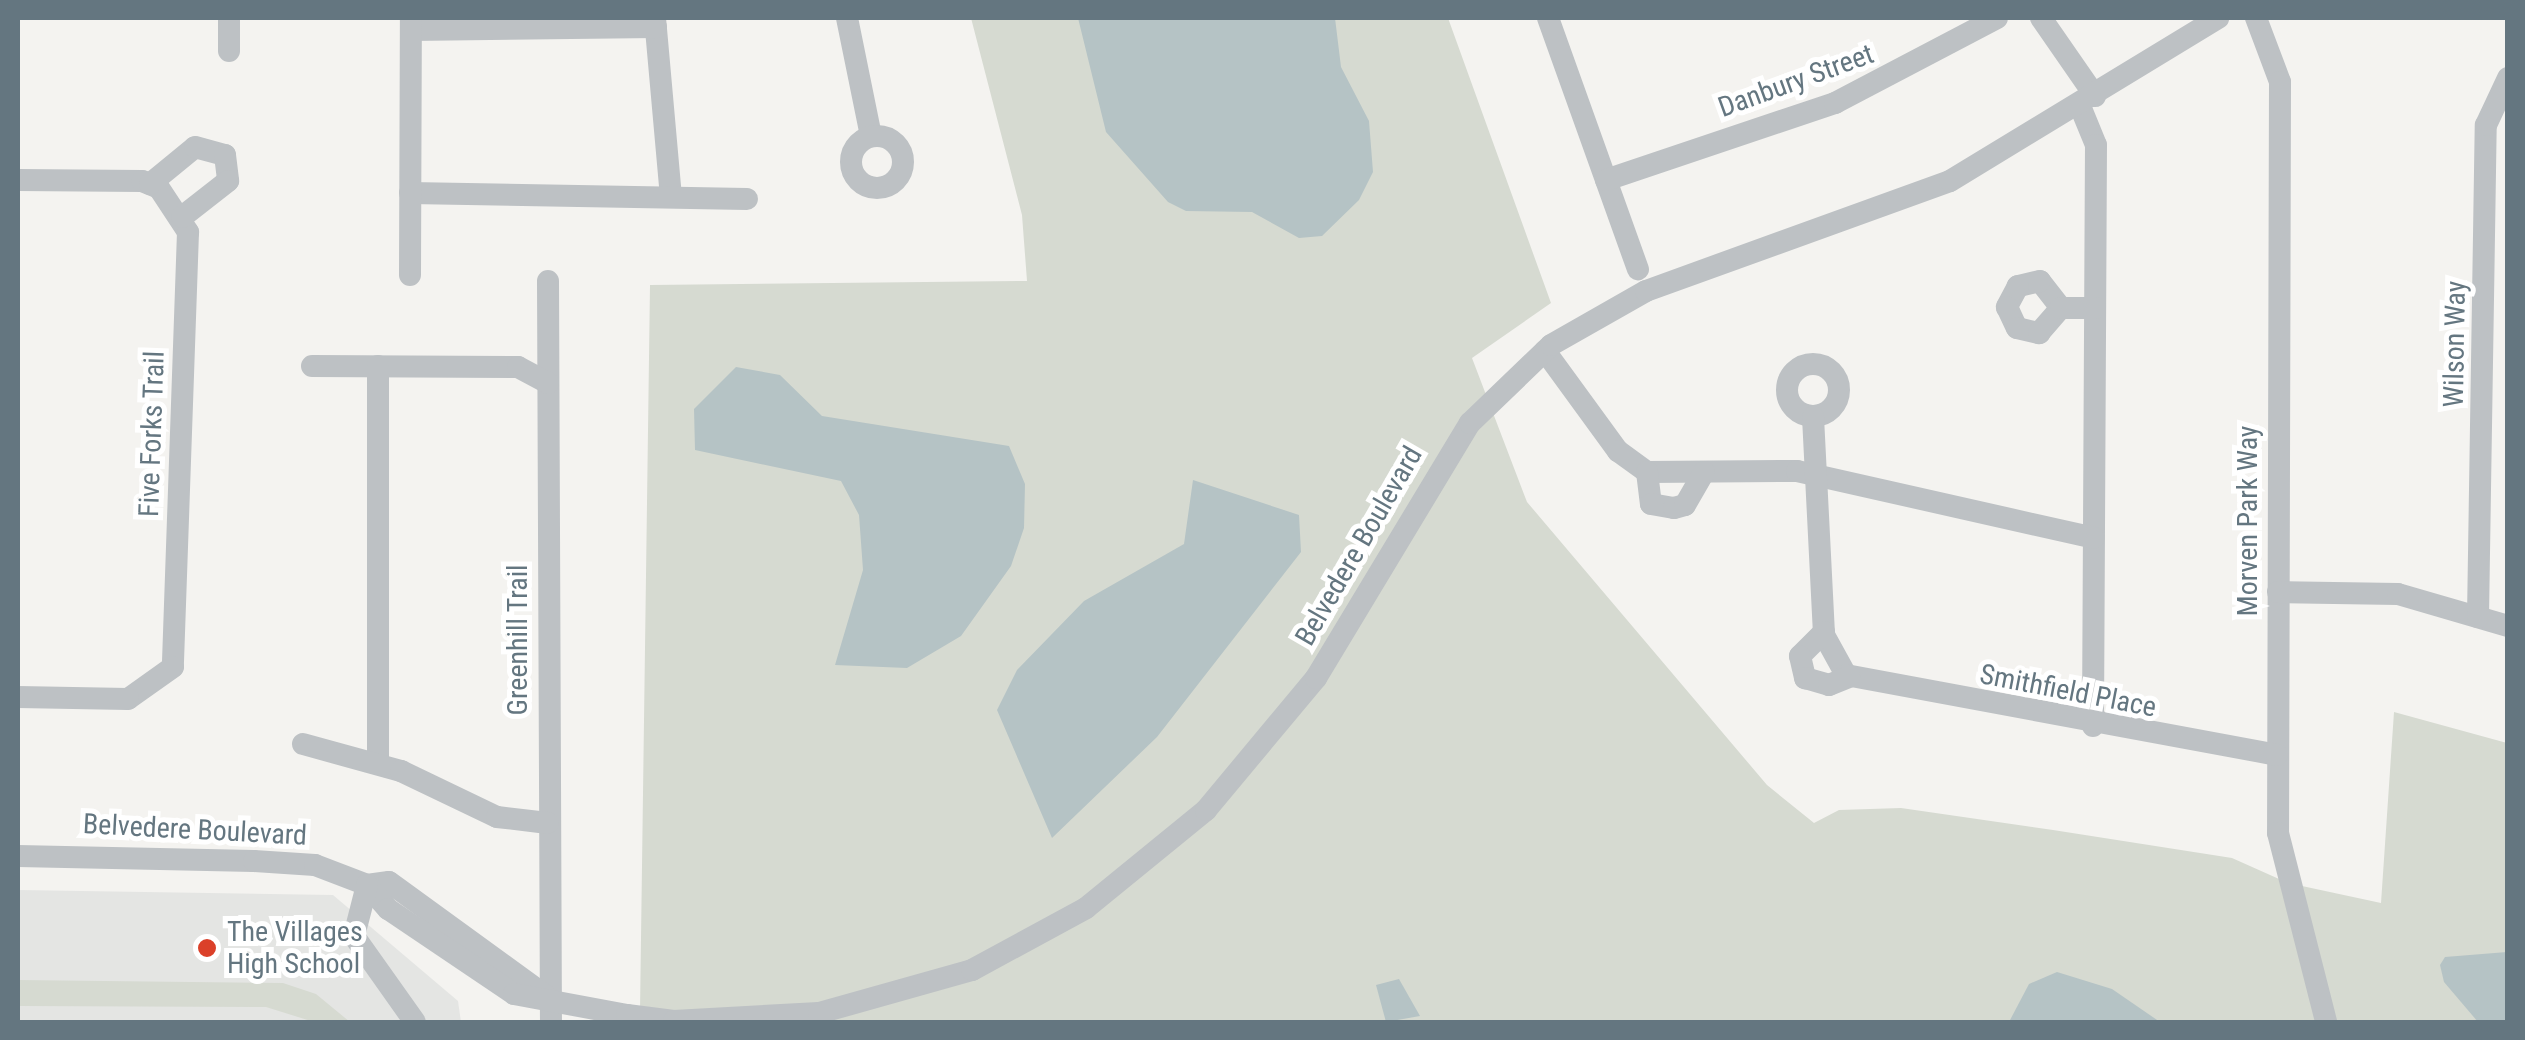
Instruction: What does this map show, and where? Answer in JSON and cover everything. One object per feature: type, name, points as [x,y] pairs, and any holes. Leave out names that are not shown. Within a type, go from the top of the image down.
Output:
[{"type":"street","points":[[229,18],[229,51]]},
{"type":"street","points":[[848,18],[871,136]]},
{"type":"street","points":[[1549,18],[1638,269]]},
{"type":"street","name":"Danbury Street","points":[[1606,180],[1835,103],[1998,18]]},
{"type":"street","points":[[2041,18],[2087,101],[2096,146],[2093,726]]},
{"type":"street","name":"Belvedere Boulevard","points":[[18,856],[315,865],[367,884],[388,909],[489,979],[551,1011],[675,1022],[819,1013],[972,970],[1086,908],[1152,858],[1259,752],[1356,613],[1430,477],[1482,410],[1545,351],[1646,291],[1950,181],[2218,18]]},
{"type":"street","name":"Morven Park Way","points":[[2256,18],[2280,82],[2277,756],[2282,868],[2326,1022]]},
{"type":"street","points":[[410,275],[411,24],[655,22],[671,196]]},
{"type":"street","name":"Wilson Way","points":[[2478,617],[2486,125],[2508,78]]},
{"type":"street","points":[[18,180],[150,184],[195,148],[225,155],[228,181],[182,217],[150,184]]},
{"type":"street","points":[[410,193],[747,199]]},
{"type":"street","name":"Five Forks Trail","points":[[18,698],[128,699],[174,667],[188,259],[182,217]]},
{"type":"street","name":"Greenhill Trail","points":[[548,282],[551,1011]]},
{"type":"street","points":[[2060,308],[2096,308]]},
{"type":"street","points":[[1545,351],[1618,451],[1647,472],[1776,468],[2094,538]]},
{"type":"street","points":[[312,366],[518,367],[548,383]]},
{"type":"street","points":[[378,366],[378,762]]},
{"type":"street","name":"Smithfield Place","points":[[1813,416],[1824,632],[1827,650],[1849,676]]},
{"type":"street","points":[[1647,472],[1651,504],[1674,508],[1704,472]]},
{"type":"street","points":[[2278,592],[2398,594],[2508,626]]},
{"type":"street","name":"Smithfield Place","points":[[1824,632],[1800,656],[1804,678],[1829,685],[1849,676],[2093,726],[2277,756]]},
{"type":"street","points":[[302,744],[378,762],[497,817],[548,823]]},
{"type":"street","points":[[367,884],[354,936],[416,1022]]},
{"type":"shaded area","points":[[971,18],[1448,18],[1551,303],[1472,358],[1527,502],[1767,785],[1814,823],[1839,810],[1901,808],[2232,858],[2288,883],[2381,903],[2394,712],[2507,743],[2507,1022],[703,1022],[640,1011],[650,285],[1027,281],[1022,215]]},
{"type":"shaded area","points":[[1078,18],[1335,18],[1341,67],[1369,121],[1373,172],[1359,200],[1322,236],[1299,238],[1252,212],[1186,211],[1168,202],[1106,132]]},
{"type":"shaded area","points":[[736,367],[780,375],[822,416],[1009,446],[1025,484],[1024,528],[1011,566],[961,636],[907,668],[835,665],[863,570],[859,515],[841,481],[695,450],[694,409]]},
{"type":"shaded area","points":[[1193,480],[1299,515],[1301,552],[1157,737],[1052,838],[997,710],[1017,670],[1084,601],[1184,544]]},
{"type":"shaded area","name":"The Villages High School","points":[[18,890],[333,895],[458,1001],[461,1022],[18,1022]]},
{"type":"shaded area","points":[[2507,952],[2507,1022],[2478,1022],[2444,982],[2440,965],[2445,957]]},
{"type":"shaded area","points":[[2057,972],[2112,989],[2160,1022],[2009,1022],[2029,984]]},
{"type":"shaded area","points":[[1399,979],[1420,1016],[1386,1022],[1376,985]]},
{"type":"shaded area","points":[[18,980],[283,983],[316,994],[350,1022],[314,1022],[266,1007],[18,1006]]},
{"type":"place","name":"The Villages High School","points":[[207,948]]}]
